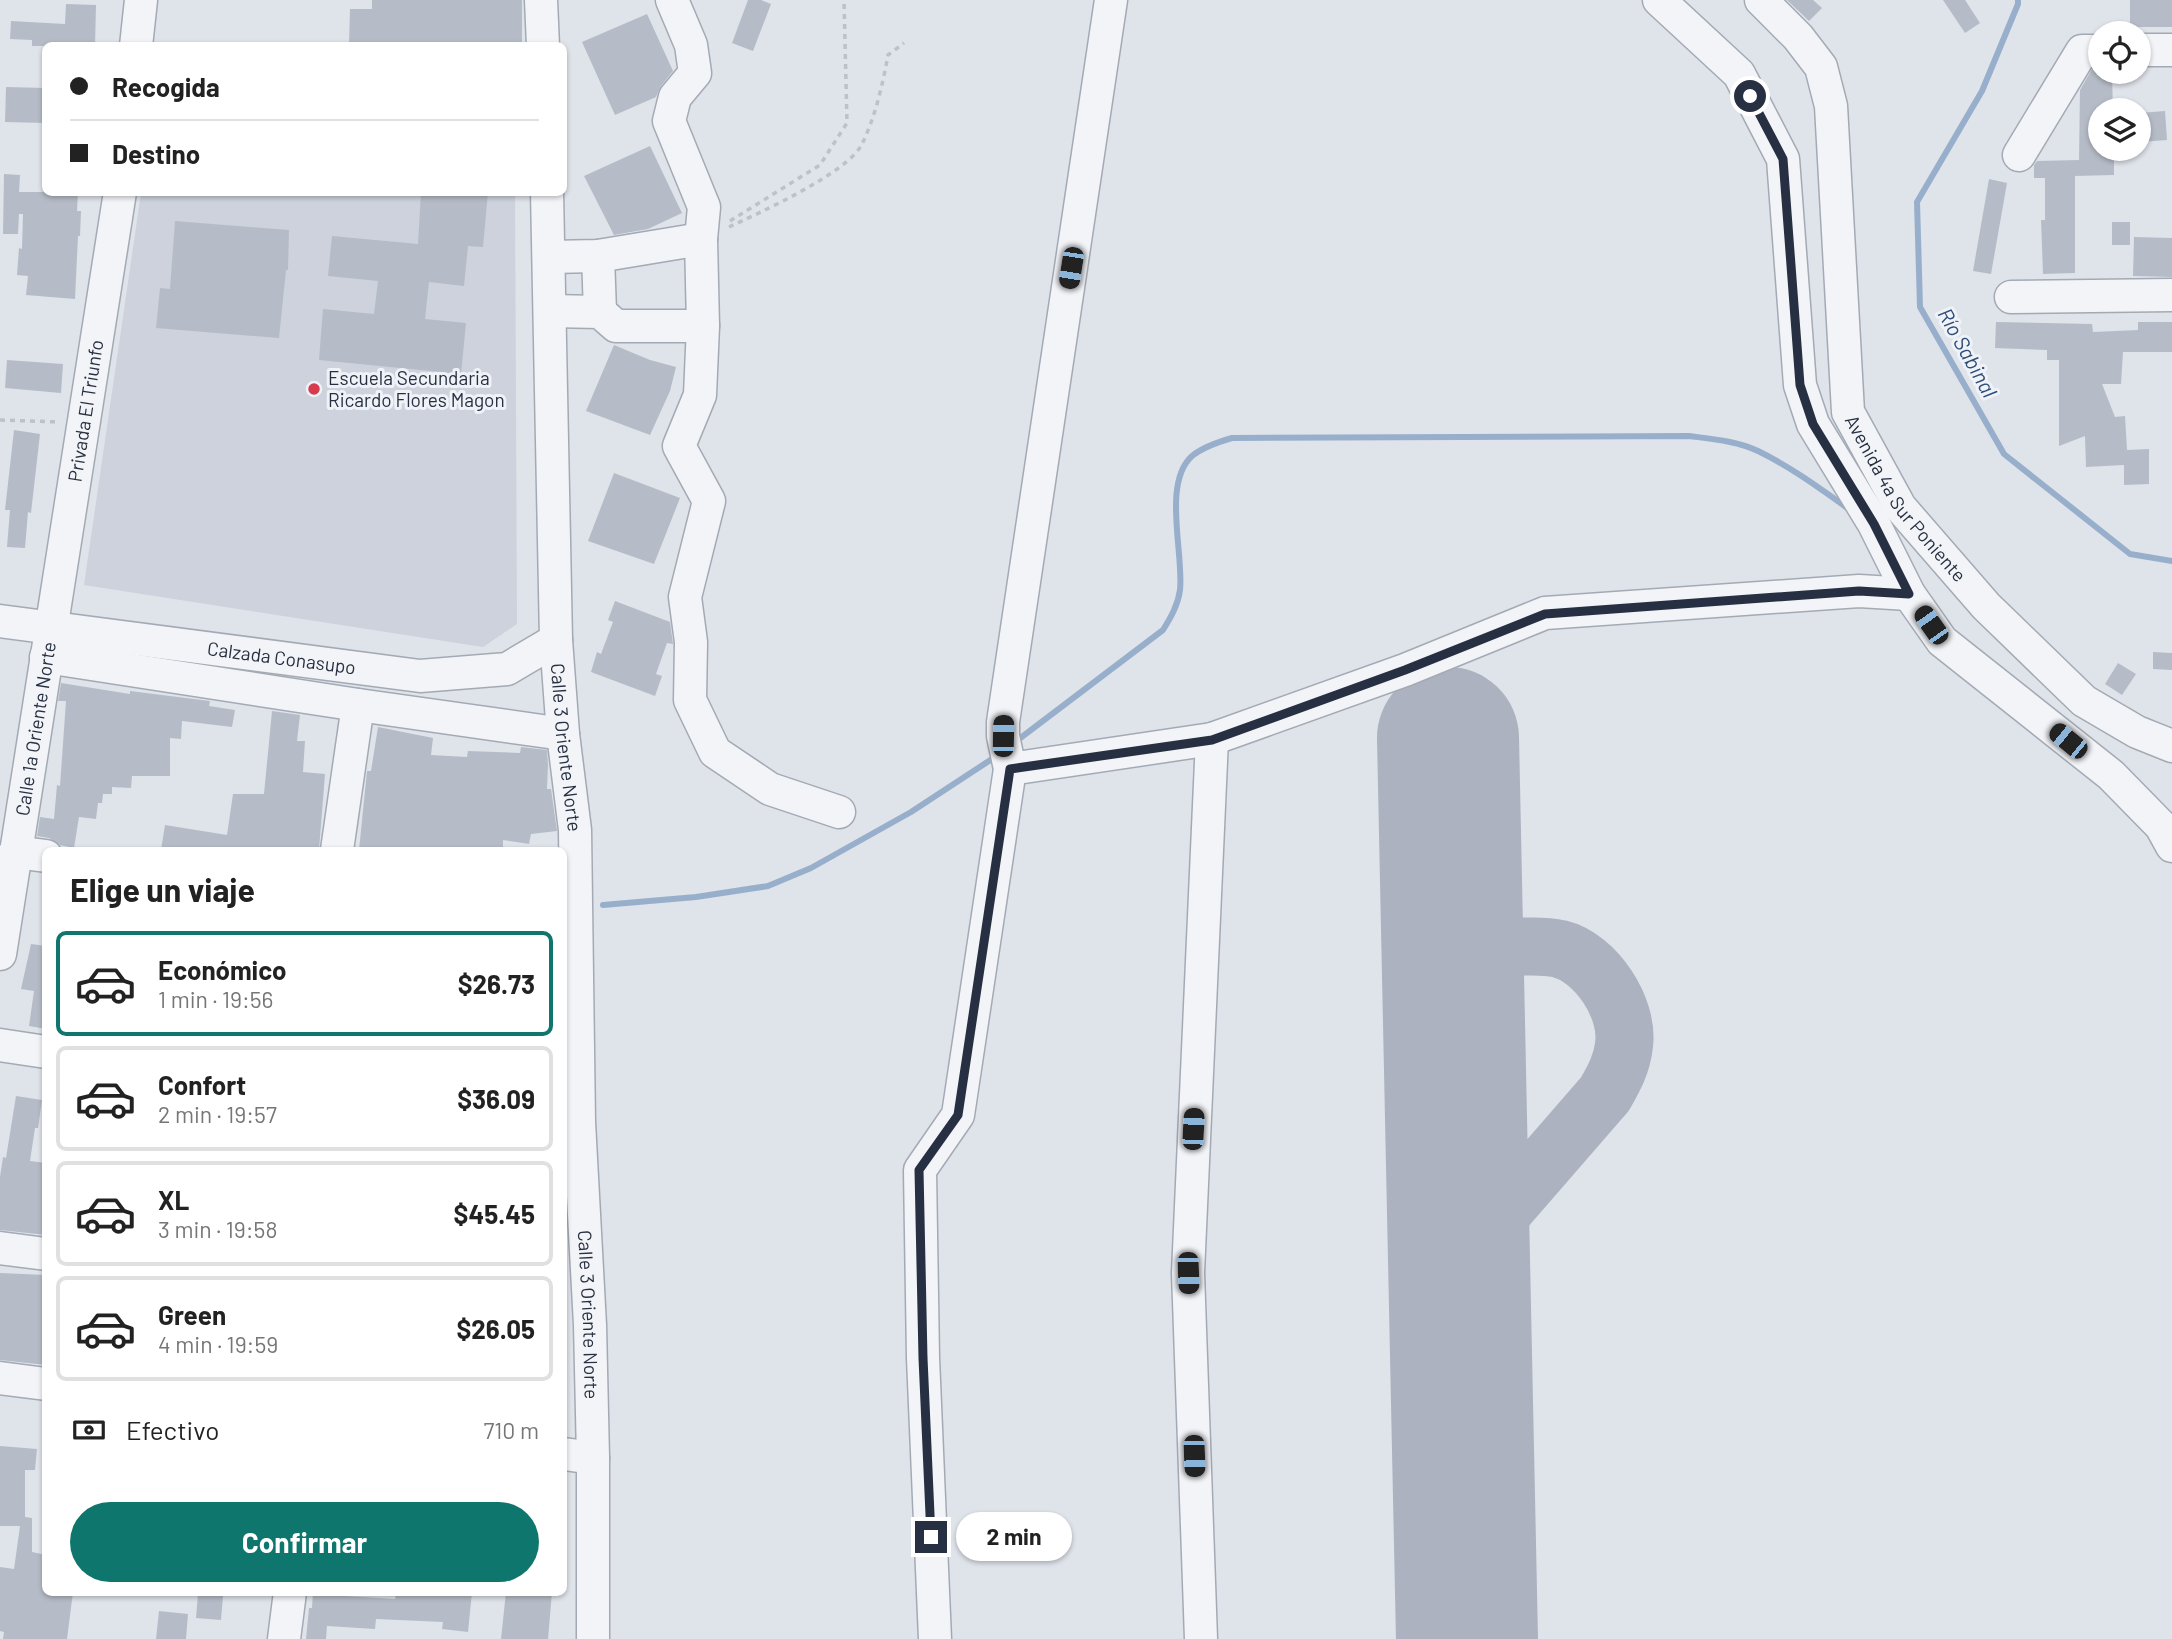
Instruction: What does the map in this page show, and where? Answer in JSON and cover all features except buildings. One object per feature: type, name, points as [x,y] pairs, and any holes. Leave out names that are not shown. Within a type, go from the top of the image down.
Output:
[{"type":"street","points":[[136,42],[141,0]]},
{"type":"street","points":[[541,0],[543,42]]},
{"type":"street","points":[[671,0],[691,46],[695,73],[675,97],[669,121],[704,207],[701,239],[703,326],[700,396],[679,446],[709,502],[685,597],[691,642],[690,700],[715,752],[770,789],[839,812]]},
{"type":"street","points":[[935,1639],[923,1358],[919,1170],[958,1115],[1111,0]]},
{"type":"street","points":[[1659,0],[1739,75],[1783,159],[1800,385],[1813,424],[1874,524],[1909,594],[1942,641],[2111,775],[2161,826],[2172,846]]},
{"type":"street","name":"Avenida 4a Sur Poniente","points":[[1761,0],[1798,37],[1821,68],[1831,106],[1848,412],[1900,508],[1986,607],[2084,701],[2137,732],[2172,746]]},
{"type":"street","points":[[2151,50],[2172,50]]},
{"type":"street","points":[[2019,155],[2082,51],[2088,51]]},
{"type":"street","name":"Privada El Triunfo","points":[[48,643],[119,196]]},
{"type":"street","name":"Calle 3 Oriente Norte","points":[[547,196],[556,640],[563,734],[575,830],[575,902],[570,928],[578,1456],[593,1639]]},
{"type":"street","points":[[550,257],[598,256],[701,239]]},
{"type":"street","points":[[598,256],[600,312]]},
{"type":"street","points":[[2011,298],[2172,295]]},
{"type":"street","points":[[550,312],[600,312],[616,326],[703,326]]},
{"type":"street","points":[[1007,756],[1212,740],[1405,670],[1545,614],[1859,591],[1909,594]]},
{"type":"street","name":"Calzada Conasupo","points":[[0,621],[48,643],[420,677],[507,669],[556,640]]},
{"type":"street","points":[[48,643],[358,705],[563,734]]},
{"type":"street","name":"Calle 1a Oriente Norte","points":[[0,954],[30,854],[48,643]]},
{"type":"street","points":[[337,847],[358,705]]},
{"type":"street","points":[[1201,1639],[1188,1273],[1212,740]]},
{"type":"street","points":[[0,1045],[42,1051]]},
{"type":"street","points":[[0,1248],[42,1253]]},
{"type":"street","points":[[0,1378],[42,1383]]},
{"type":"street","points":[[284,1639],[289,1596]]},
{"type":"path","points":[[701,239],[820,165],[847,123],[844,0]]},
{"type":"path","points":[[701,239],[771,208],[831,174],[862,147],[883,82],[888,55],[904,43]]},
{"type":"path","points":[[0,420],[82,423]]},
{"type":"shaded area","name":"Escuela Secundaria Ricardo Flores Magon","points":[[141,196],[515,196],[517,624],[483,647],[84,585]]},
{"type":"waterway","name":"Río Sabinal","points":[[2018,0],[1982,91],[1917,202],[1920,307],[2004,454],[2130,554],[2172,561]]},
{"type":"waterway","points":[[1015,742],[1163,630],[1176,606],[1180,590],[1176,501],[1183,468],[1192,456],[1201,450],[1232,438],[1689,436],[1715,439],[1758,451],[1792,470],[1846,507]]},
{"type":"waterway","points":[[603,905],[696,897],[768,886],[811,868],[911,812],[998,755]]},
{"type":"taxiway","points":[[1453,953],[1535,946],[1560,949],[1573,954],[1586,963],[1607,986],[1621,1016],[1624,1031],[1621,1058],[1605,1094],[1459,1262]]},
{"type":"runway","points":[[1448,738],[1467,1639]]},
{"type":"place","name":"Escuela Secundaria Ricardo Flores Magon","points":[[314,389]]},
{"type":"route","points":[[931,1537],[923,1358],[919,1170],[958,1115],[1010,769],[1212,740],[1405,670],[1545,614],[1859,591],[1909,594],[1874,524],[1813,424],[1800,385],[1783,159],[1750,96]]}]
